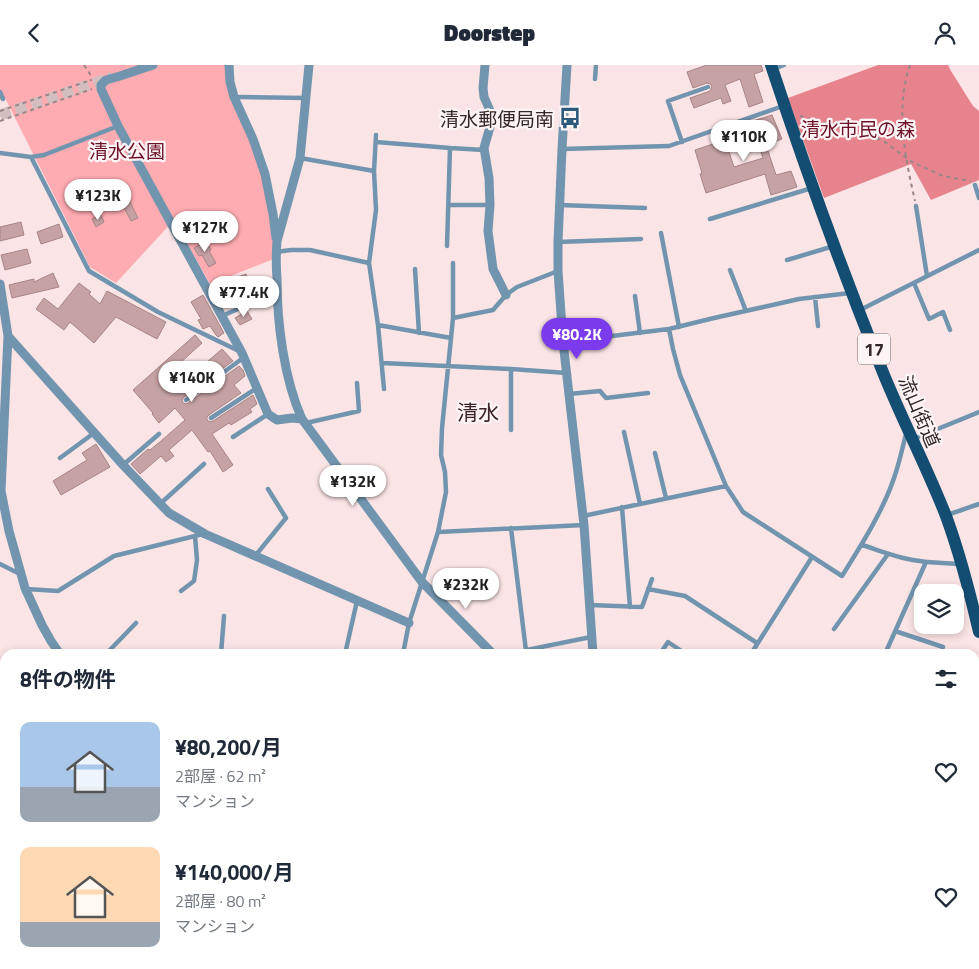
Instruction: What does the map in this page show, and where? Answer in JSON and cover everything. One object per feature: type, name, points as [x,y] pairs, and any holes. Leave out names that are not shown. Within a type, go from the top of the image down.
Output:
[{"type":"main road","name":"流山街道","points":[[776,67],[786,109],[859,311],[892,394],[946,515],[974,593],[979,632]]},
{"type":"street","points":[[154,65],[106,80],[101,85],[101,89],[118,126],[243,355],[268,414],[277,419],[292,418],[304,421]]},
{"type":"street","points":[[229,65],[230,82],[234,97],[253,139],[264,174],[277,241]]},
{"type":"street","points":[[309,65],[300,158],[277,241],[276,252],[280,335],[297,408],[304,421],[422,582],[488,649]]},
{"type":"street","points":[[485,65],[484,97],[492,115],[484,150],[490,205],[488,231],[493,269],[506,295]]},
{"type":"street","points":[[568,66],[559,205],[558,271],[563,342],[583,520],[593,649]]},
{"type":"street","points":[[0,284],[5,338],[1,491],[8,531],[25,589],[42,625],[57,649]]},
{"type":"street","points":[[5,338],[168,513],[205,534],[409,623]]},
{"type":"lane","points":[[595,79],[596,65]]},
{"type":"lane","points":[[682,142],[668,101],[708,87]]},
{"type":"lane","points":[[0,92],[3,99]]},
{"type":"lane","points":[[234,97],[306,98]]},
{"type":"lane","points":[[562,149],[670,146],[786,109]]},
{"type":"lane","points":[[0,153],[30,157],[44,155],[118,126]]},
{"type":"lane","points":[[376,135],[374,171],[376,210],[369,263],[378,325],[384,389]]},
{"type":"lane","points":[[376,142],[484,150]]},
{"type":"lane","points":[[447,245],[450,148]]},
{"type":"lane","points":[[30,157],[89,271],[158,312],[243,355],[186,400]]},
{"type":"lane","points":[[300,158],[374,171]]},
{"type":"lane","points":[[975,185],[979,198]]},
{"type":"lane","points":[[710,219],[814,188]]},
{"type":"lane","points":[[448,205],[490,205]]},
{"type":"lane","points":[[559,205],[645,208]]},
{"type":"lane","points":[[916,206],[927,276]]},
{"type":"lane","points":[[661,233],[679,327]]},
{"type":"lane","points":[[558,242],[640,239]]},
{"type":"lane","points":[[787,260],[835,246]]},
{"type":"lane","points":[[276,252],[310,250],[369,263]]},
{"type":"lane","points":[[859,311],[979,250]]},
{"type":"lane","points":[[404,649],[409,623],[438,532],[446,492],[441,455],[453,318],[453,263]]},
{"type":"lane","points":[[415,269],[419,333]]},
{"type":"lane","points":[[730,270],[746,311]]},
{"type":"lane","points":[[453,318],[493,310],[506,295],[517,287],[558,271]]},
{"type":"lane","points":[[914,283],[929,319],[943,312],[950,330]]},
{"type":"lane","points":[[222,316],[277,292]]},
{"type":"lane","points":[[563,342],[669,329],[714,317],[799,299],[853,293]]},
{"type":"lane","points":[[635,296],[640,333]]},
{"type":"lane","points":[[815,297],[818,326]]},
{"type":"lane","points":[[378,325],[450,339]]},
{"type":"lane","points":[[669,329],[680,375],[726,486],[743,512],[842,576],[862,545],[887,495],[910,434],[979,413]]},
{"type":"lane","points":[[382,363],[567,373]]},
{"type":"lane","points":[[511,430],[512,369]]},
{"type":"lane","points":[[304,421],[359,411],[357,383]]},
{"type":"lane","points":[[211,417],[257,387]]},
{"type":"lane","points":[[569,394],[600,391],[606,398],[648,393]]},
{"type":"lane","points":[[233,437],[268,414]]},
{"type":"lane","points":[[624,432],[640,504]]},
{"type":"lane","points":[[60,458],[94,433]]},
{"type":"lane","points":[[123,465],[159,435]]},
{"type":"lane","points":[[655,453],[666,498]]},
{"type":"lane","points":[[160,505],[204,464]]},
{"type":"lane","points":[[438,532],[512,528],[583,520],[622,507],[726,486]]},
{"type":"lane","points":[[255,556],[286,518],[268,489]]},
{"type":"lane","points":[[946,515],[979,504]]},
{"type":"lane","points":[[622,507],[630,607]]},
{"type":"lane","points":[[512,528],[526,649]]},
{"type":"lane","points":[[25,589],[58,591],[114,556],[205,534]]},
{"type":"lane","points":[[180,591],[194,581],[198,560],[195,536]]},
{"type":"lane","points":[[862,545],[911,560],[962,564]]},
{"type":"lane","points":[[834,629],[888,554]]},
{"type":"lane","points":[[754,649],[812,557]]},
{"type":"lane","points":[[887,649],[926,562]]},
{"type":"lane","points":[[0,564],[21,574]]},
{"type":"lane","points":[[590,605],[642,607],[652,579]]},
{"type":"lane","points":[[648,589],[685,596],[757,643]]},
{"type":"lane","points":[[346,649],[357,601]]},
{"type":"lane","points":[[221,649],[224,616]]},
{"type":"lane","points":[[111,649],[136,623]]},
{"type":"lane","points":[[896,631],[943,647]]},
{"type":"lane","points":[[535,649],[592,637]]},
{"type":"lane","points":[[664,649],[668,643],[678,649]]},
{"type":"path","points":[[0,111],[91,80],[90,74],[84,65]]},
{"type":"path","points":[[910,65],[904,88],[903,124],[905,158],[916,206]]},
{"type":"path","points":[[0,121],[93,89]]},
{"type":"path","points":[[786,109],[882,140],[912,162],[943,176],[970,181],[975,185]]},
{"type":"green space","name":"清水公園","points":[[0,65],[225,65],[258,160],[269,209],[274,259],[210,284],[174,220],[116,283],[90,267],[5,98],[0,100]]},
{"type":"green space","name":"清水市民の森","points":[[878,65],[948,65],[973,106],[979,111],[979,180],[931,200],[911,164],[824,198],[788,98]]},
{"type":"building","points":[[707,65],[761,65],[763,71],[754,74],[763,102],[749,107],[740,79],[725,85],[731,101],[723,104],[721,98],[694,108],[690,98],[710,91],[712,86],[707,83],[693,88],[687,72]]},
{"type":"building","points":[[772,115],[782,139],[766,145],[776,175],[791,171],[797,187],[771,195],[765,174],[706,193],[695,150],[725,140],[734,167],[763,158],[750,122]]},
{"type":"building","points":[[122,186],[138,218],[131,221],[115,190]]},
{"type":"building","points":[[101,215],[104,222],[96,227],[92,219]]},
{"type":"building","points":[[21,222],[24,235],[0,241],[0,227]]},
{"type":"building","points":[[59,224],[63,237],[41,244],[37,232]]},
{"type":"building","points":[[206,241],[216,263],[209,267],[202,255],[199,256],[194,248]]},
{"type":"building","points":[[27,249],[31,263],[5,270],[1,255]]},
{"type":"building","points":[[53,273],[59,287],[12,298],[9,285],[34,279],[34,282]]},
{"type":"building","points":[[246,274],[251,287],[229,295],[224,282]]},
{"type":"building","points":[[79,283],[91,292],[89,294],[100,304],[107,291],[166,322],[157,339],[116,317],[94,343],[70,322],[64,330],[36,309],[44,298],[58,309]]},
{"type":"building","points":[[203,295],[224,333],[218,337],[210,326],[203,329],[198,320],[201,319],[191,302]]},
{"type":"building","points":[[247,311],[252,319],[240,325],[235,318]]},
{"type":"building","points":[[195,335],[202,343],[180,363],[190,374],[222,349],[233,361],[184,397],[183,403],[188,403],[239,366],[245,376],[234,385],[241,393],[209,415],[207,420],[213,421],[253,395],[257,404],[250,409],[252,412],[212,434],[233,465],[223,472],[210,451],[208,452],[192,430],[169,450],[174,456],[166,462],[161,456],[140,474],[131,464],[185,420],[175,408],[159,423],[133,390]]},
{"type":"building","points":[[96,444],[110,467],[61,495],[53,481],[87,460],[82,453]]},
{"type":"tunnel","points":[[0,115],[112,77]]},
{"type":"place","name":"清水郵便局南","points":[[570,118]]},
{"type":"district","name":"清水","points":[[478,412]]}]
